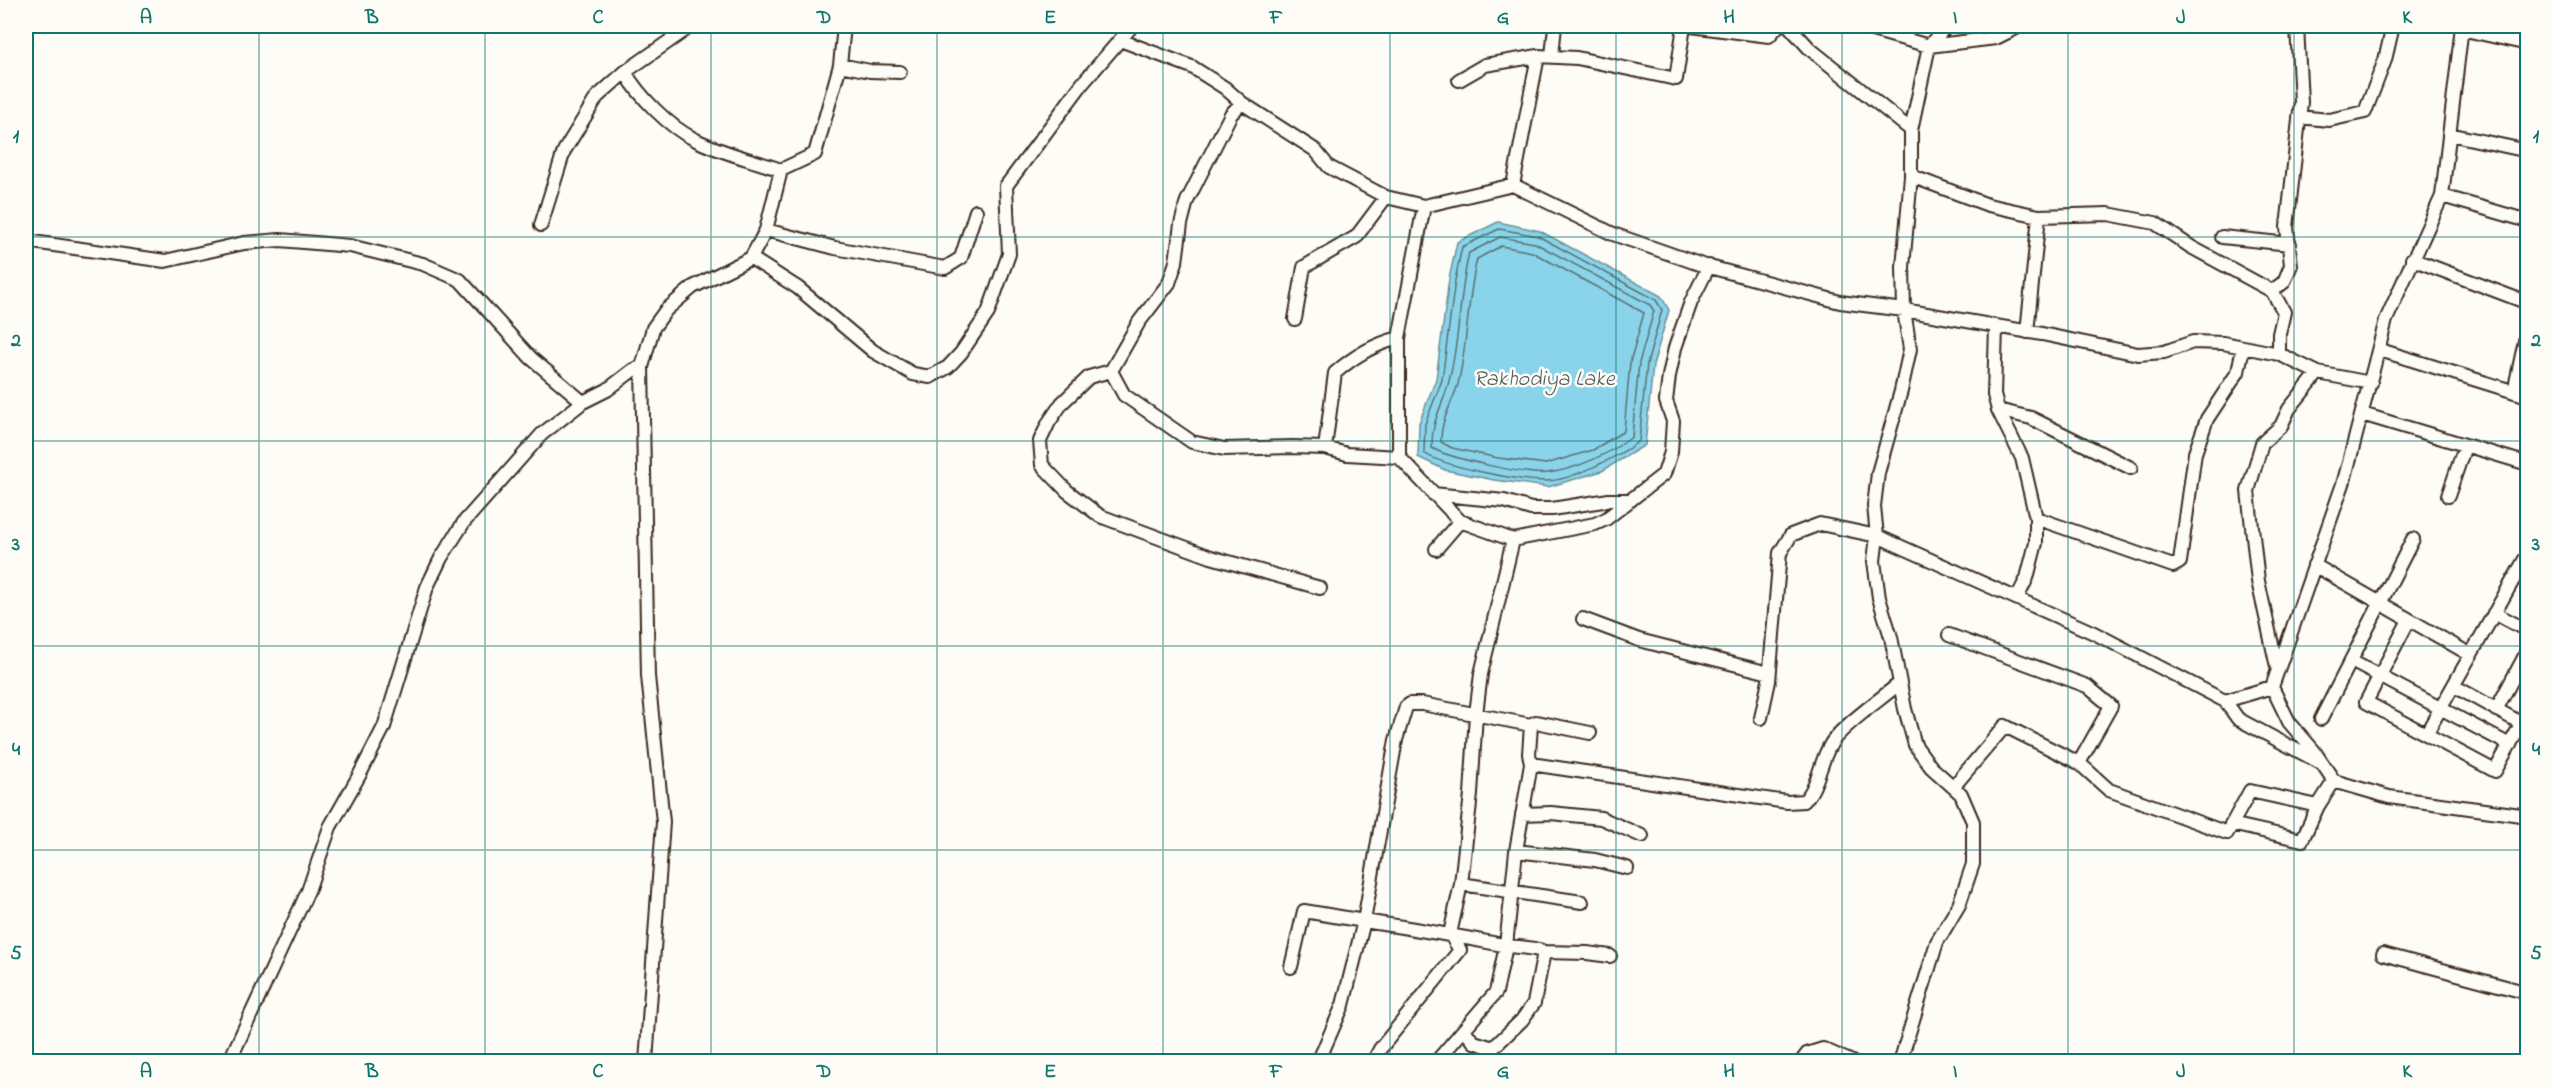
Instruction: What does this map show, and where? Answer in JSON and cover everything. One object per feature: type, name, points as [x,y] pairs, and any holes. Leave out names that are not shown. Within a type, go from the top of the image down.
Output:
[{"type":"street","points":[[541,225],[564,151],[597,97],[625,72],[691,26]]},
{"type":"street","points":[[625,72],[636,91],[680,130],[694,139],[781,170],[815,154],[840,65],[844,26]]},
{"type":"street","points":[[751,258],[798,288],[873,351],[913,374],[930,377],[948,366],[961,353],[988,313],[1009,254],[1006,186],[1082,84],[1132,26]]},
{"type":"street","points":[[1552,56],[1555,26]]},
{"type":"street","points":[[1459,80],[1485,64],[1538,56],[1577,58],[1676,79],[1684,26]]},
{"type":"street","points":[[1691,26],[1769,36],[1778,26]]},
{"type":"street","points":[[1789,26],[1810,49],[1911,130]]},
{"type":"street","points":[[1858,26],[1929,46],[1996,38],[2020,26]]},
{"type":"street","points":[[1900,1062],[1937,942],[1959,905],[1973,864],[1973,822],[1961,794],[1931,767],[1915,746],[1892,637],[1879,598],[1874,561],[1877,536],[1874,506],[1878,473],[1910,349],[1904,310],[1903,267],[1911,176],[1911,130],[1929,46],[1946,26]]},
{"type":"street","points":[[2272,291],[2284,282],[2291,265],[2287,227],[2301,102],[2297,26]]},
{"type":"street","points":[[2299,117],[2329,120],[2365,112],[2385,60],[2393,26]]},
{"type":"street","points":[[2528,44],[2461,27],[2442,196],[2386,320],[2344,481],[2272,687],[2289,722],[2334,781],[2389,796],[2528,816]]},
{"type":"street","points":[[1120,40],[1192,66],[1225,88],[1242,103],[1316,150],[1329,167],[1386,197],[1424,206],[1513,185],[1613,234],[1709,266],[1840,302],[1904,310],[2138,354],[2164,352],[2193,342],[2223,343],[2279,354],[2318,373],[2371,383]]},
{"type":"street","points":[[1513,185],[1538,56]]},
{"type":"street","points":[[840,65],[870,71],[900,72]]},
{"type":"street","points":[[1242,103],[1231,114],[1187,201],[1181,224],[1176,262],[1169,283],[1138,322],[1111,371],[1089,377],[1062,404],[1049,422],[1040,441],[1042,465],[1067,491],[1100,516],[1211,557],[1320,588]]},
{"type":"street","points":[[2449,134],[2528,151]]},
{"type":"street","points":[[646,1062],[663,822],[648,676],[642,367],[653,328],[666,310],[693,287],[751,258],[766,230],[781,170]]},
{"type":"street","points":[[1911,176],[1988,205],[2039,216],[2108,214],[2155,223],[2191,247],[2272,291],[2284,312],[2279,334],[2279,354]]},
{"type":"street","points":[[2442,196],[2528,221]]},
{"type":"street","points":[[1295,319],[1304,267],[1356,237],[1386,197]]},
{"type":"street","points":[[1424,206],[1399,339],[1399,457],[1460,521],[1513,540],[1595,524],[1606,519],[1664,474],[1671,452],[1672,421],[1666,401],[1675,348],[1691,303],[1709,266]]},
{"type":"street","points":[[766,230],[835,248],[945,268],[962,258],[976,211]]},
{"type":"street","points":[[2027,332],[2039,216]]},
{"type":"street","points":[[2223,237],[2290,244]]},
{"type":"street","points":[[26,241],[165,261],[244,243],[280,240],[350,246],[423,264],[460,280],[531,358],[583,402]]},
{"type":"street","points":[[2412,260],[2528,303]]},
{"type":"street","points":[[1996,327],[1994,395],[1998,410],[2022,458],[2036,518],[2036,543],[2027,578],[2017,598]]},
{"type":"street","points":[[2514,392],[2527,334]]},
{"type":"street","points":[[1325,448],[1335,373],[1350,359],[1386,341],[1399,339]]},
{"type":"street","points":[[2036,518],[2173,566],[2180,562],[2195,453],[2207,419],[2238,372],[2243,347]]},
{"type":"street","points":[[2380,350],[2528,396]]},
{"type":"street","points":[[229,1062],[308,891],[330,826],[384,727],[427,587],[441,558],[464,522],[542,434],[583,402],[607,390],[633,370],[642,367]]},
{"type":"street","points":[[1111,371],[1124,395],[1192,442],[1224,450],[1325,448],[1347,454],[1399,457]]},
{"type":"street","points":[[2278,670],[2258,581],[2248,492],[2262,443],[2281,426],[2289,409],[2318,373]]},
{"type":"street","points":[[1998,410],[2031,418],[2131,468]]},
{"type":"street","points":[[2362,414],[2528,465]]},
{"type":"street","points":[[2448,496],[2465,446]]},
{"type":"street","points":[[1433,494],[1504,501],[1531,509],[1552,510],[1609,500],[1631,500]]},
{"type":"street","points":[[1436,549],[1460,521]]},
{"type":"street","points":[[1761,718],[1769,681],[1780,553],[1791,535],[1820,524],[1877,536],[2094,633],[2225,700],[2238,718],[2322,764]]},
{"type":"street","points":[[2321,719],[2412,539]]},
{"type":"street","points":[[1373,1062],[1380,1049],[1460,950],[1450,934],[1461,884],[1481,674],[1513,540]]},
{"type":"street","points":[[2426,734],[2525,559]]},
{"type":"street","points":[[2314,564],[2471,656]]},
{"type":"street","points":[[2494,614],[2528,631]]},
{"type":"street","points":[[1583,619],[1639,640],[1769,673]]},
{"type":"street","points":[[2409,620],[2366,702],[2495,771],[2525,721],[2496,710],[2454,686]]},
{"type":"street","points":[[1949,635],[2087,686],[2111,706],[2079,763]]},
{"type":"street","points":[[2496,710],[2528,650]]},
{"type":"street","points":[[2351,661],[2510,745]]},
{"type":"street","points":[[1531,764],[1787,802],[1804,801],[1809,796],[1823,758],[1836,737],[1900,682]]},
{"type":"street","points":[[2225,700],[2272,687]]},
{"type":"street","points":[[1318,1062],[1343,1005],[1364,921],[1396,740],[1406,707],[1410,704],[1422,704],[1531,725],[1536,722],[1590,733]]},
{"type":"street","points":[[1436,1062],[1496,992],[1506,946],[1516,851],[1531,764],[1529,754],[1531,725]]},
{"type":"street","points":[[1953,787],[2004,726],[2079,763],[2109,790],[2226,833],[2250,791],[2318,806]]},
{"type":"street","points":[[2232,824],[2302,840],[2318,806],[2334,781]]},
{"type":"street","points":[[1522,814],[1551,813],[1601,818],[1642,836]]},
{"type":"street","points":[[1516,851],[1595,860],[1627,868]]},
{"type":"street","points":[[1461,884],[1582,902]]},
{"type":"street","points":[[1291,967],[1304,911],[1450,934],[1506,946],[1538,949],[1544,952],[1610,956]]},
{"type":"street","points":[[1464,1030],[1474,1042],[1493,1048],[1522,1020],[1534,1003],[1544,952]]},
{"type":"street","points":[[2383,954],[2528,993]]},
{"type":"street","points":[[1801,1062],[1807,1054],[1823,1048],[1852,1062]]},
{"type":"water","name":"Rakhodiya Lake","points":[[1498,222],[1540,231],[1661,296],[1669,310],[1653,365],[1645,445],[1602,471],[1548,487],[1494,480],[1445,470],[1418,457],[1419,423],[1436,379],[1449,279],[1457,242]]}]
